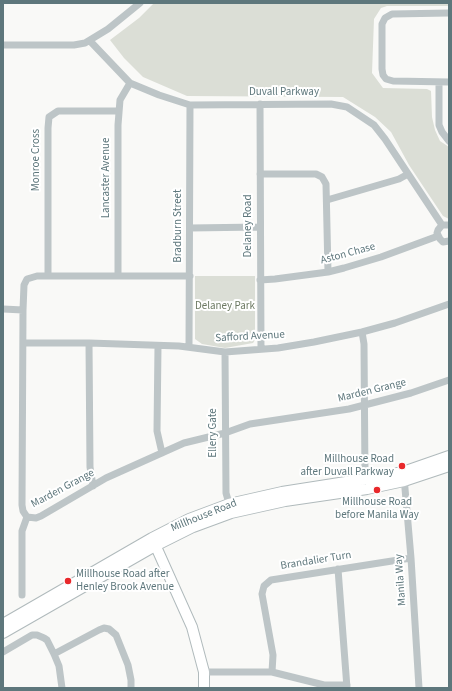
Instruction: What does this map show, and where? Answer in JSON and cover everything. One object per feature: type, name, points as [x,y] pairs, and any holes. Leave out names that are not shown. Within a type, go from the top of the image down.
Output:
[{"type":"main road","name":"Millhouse Road","points":[[230,508],[367,489],[404,476],[449,456]]},
{"type":"main road","name":"Millhouse Road","points":[[3,633],[189,519],[282,492],[365,479],[404,476],[449,466]]},
{"type":"main road","name":"Millhouse Road","points":[[3,624],[153,542]]},
{"type":"main road","points":[[153,542],[192,626],[204,672],[204,688]]},
{"type":"street","points":[[3,45],[74,45],[85,43],[108,29],[140,3]]},
{"type":"street","points":[[449,13],[392,14],[385,18],[382,24],[382,69],[386,79],[393,81],[449,82]]},
{"type":"street","name":"Duvall Parkway","points":[[90,41],[130,83],[190,105],[330,104],[347,107],[360,114],[374,125],[445,225]]},
{"type":"street","points":[[439,82],[440,125],[442,132],[449,140]]},
{"type":"street","name":"Lancaster Avenue","points":[[118,275],[119,110],[120,100],[130,83]]},
{"type":"street","name":"Delaney Road","points":[[260,104],[261,349]]},
{"type":"street","name":"Bradburn Street","points":[[189,347],[190,105]]},
{"type":"street","name":"Monroe Cross","points":[[48,276],[49,118],[58,111],[119,110]]},
{"type":"street","points":[[260,174],[316,174],[322,177],[326,184],[328,272]]},
{"type":"street","points":[[327,200],[399,179],[408,174]]},
{"type":"street","points":[[445,225],[438,230],[438,236],[443,242],[449,242]]},
{"type":"street","points":[[190,228],[260,227]]},
{"type":"street","name":"Aston Chase","points":[[260,280],[328,272],[381,257],[438,236]]},
{"type":"street","name":"Marden Grange","points":[[190,276],[118,275],[37,276],[27,278],[24,285],[23,310],[22,505],[23,511],[28,517],[36,518],[41,516],[106,478],[184,443],[225,433],[250,424],[364,406],[411,393],[449,380]]},
{"type":"street","name":"Safford Avenue","points":[[23,343],[90,343],[189,347],[225,352],[278,348],[362,332],[396,323],[449,304]]},
{"type":"street","points":[[3,310],[23,310]]},
{"type":"street","points":[[362,332],[364,344],[365,479]]},
{"type":"street","points":[[90,343],[90,467],[93,486]]},
{"type":"street","points":[[158,346],[157,431],[162,453]]},
{"type":"street","name":"Ellery Gate","points":[[225,352],[226,493],[230,508]]},
{"type":"street","name":"Manila Way","points":[[404,476],[419,688]]},
{"type":"street","points":[[22,595],[22,531],[28,517]]},
{"type":"street","name":"Brandalier Turn","points":[[272,672],[273,655],[262,594],[264,586],[271,580],[411,558]]},
{"type":"street","points":[[204,672],[272,672],[324,685],[347,686],[338,569]]},
{"type":"street","points":[[54,654],[99,630],[104,628],[109,629],[116,635],[128,665],[131,688]]},
{"type":"street","points":[[3,652],[32,635],[37,635],[47,640],[59,666],[62,688]]},
{"type":"green space","points":[[154,3],[449,3],[449,6],[387,6],[381,8],[374,19],[372,73],[383,88],[427,89],[431,91],[432,117],[435,130],[440,141],[449,147],[449,219],[443,216],[409,165],[391,132],[375,117],[343,97],[187,96],[143,77],[124,58],[110,40],[139,18]]},
{"type":"green space","name":"Delaney Park","points":[[195,276],[255,276],[255,340],[253,343],[225,348],[202,344],[195,339]]},
{"type":"place","name":"Millhouse Road after Duvall Parkway","points":[[402,466]]},
{"type":"place","name":"Millhouse Road before Manila Way","points":[[377,490]]},
{"type":"place","name":"Millhouse Road after Henley Brook Avenue","points":[[68,581]]}]
